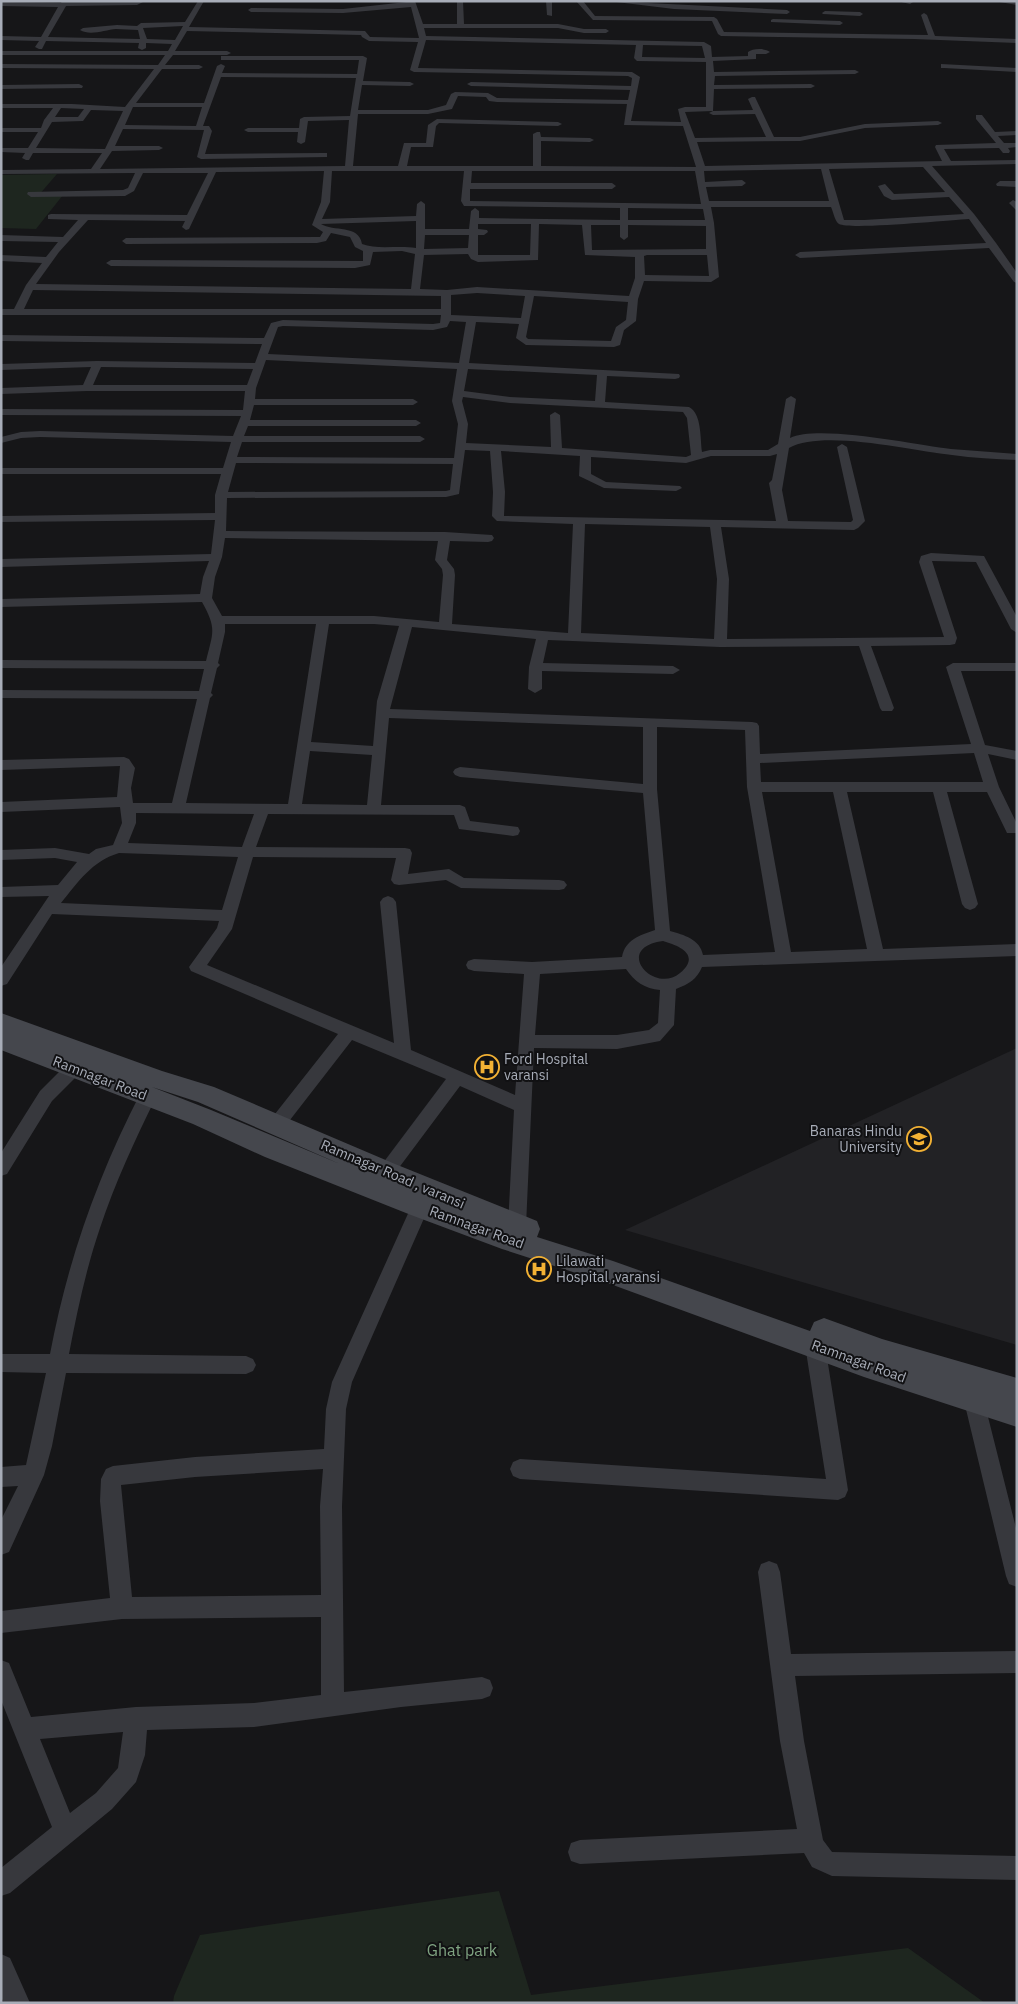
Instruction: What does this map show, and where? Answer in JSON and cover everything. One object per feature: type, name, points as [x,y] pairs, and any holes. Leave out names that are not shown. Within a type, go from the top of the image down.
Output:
[{"type":"main road","name":"Ramnagar Road , varansi","points":[[1,1022],[157,1079],[205,1094],[386,1172],[432,1189],[514,1233],[625,1260],[882,1352],[1017,1392]]},
{"type":"main road","name":"Ramnagar Road","points":[[1,1040],[420,1207],[514,1233],[613,1273],[864,1364],[1017,1414]]},
{"type":"street","points":[[1,4],[142,1]]},
{"type":"street","points":[[94,171],[122,127],[130,107],[170,54],[201,1]]},
{"type":"street","points":[[238,34],[255,1]]},
{"type":"street","points":[[347,1],[350,10]]},
{"type":"street","points":[[460,1],[461,26]]},
{"type":"street","points":[[549,1],[550,14]]},
{"type":"street","points":[[579,1],[593,18],[724,20]]},
{"type":"street","points":[[610,1],[798,13]]},
{"type":"street","points":[[714,1],[714,20],[721,34]]},
{"type":"street","points":[[785,1],[793,35]]},
{"type":"street","points":[[900,1],[910,2]]},
{"type":"street","points":[[997,1],[1016,5]]},
{"type":"street","points":[[6,78],[27,66],[64,3]]},
{"type":"street","points":[[248,16],[350,10],[413,3],[423,39],[408,94]]},
{"type":"street","points":[[645,19],[649,3]]},
{"type":"street","points":[[762,20],[840,23],[862,18],[856,3]]},
{"type":"street","points":[[322,22],[331,11]]},
{"type":"street","points":[[818,13],[860,14]]},
{"type":"street","points":[[924,15],[932,37]]},
{"type":"street","points":[[188,25],[200,21]]},
{"type":"street","points":[[840,23],[846,36]]},
{"type":"street","points":[[76,30],[98,30],[117,27],[140,28],[141,25],[151,24],[188,25],[238,34],[365,34]]},
{"type":"street","points":[[365,24],[364,36],[369,39],[610,45],[704,44],[707,46],[711,74],[713,114]]},
{"type":"street","points":[[420,26],[564,26],[584,31],[616,32]]},
{"type":"street","points":[[133,67],[141,54],[145,41],[140,28]]},
{"type":"street","points":[[49,30],[58,30]]},
{"type":"street","points":[[711,34],[932,37],[1017,41]]},
{"type":"street","points":[[1,38],[187,41]]},
{"type":"street","points":[[640,44],[638,58],[640,60],[748,58],[753,57],[752,52],[766,52]]},
{"type":"street","points":[[1,52],[227,53],[363,58],[353,115],[349,168]]},
{"type":"street","points":[[199,128],[227,53]]},
{"type":"street","points":[[1,66],[6,78]]},
{"type":"street","points":[[27,66],[199,68]]},
{"type":"street","points":[[944,66],[1017,70]]},
{"type":"street","points":[[711,74],[832,69],[855,72]]},
{"type":"street","points":[[414,70],[629,74],[636,77],[627,124],[687,124]]},
{"type":"street","points":[[218,75],[360,80],[410,84]]},
{"type":"street","points":[[6,78],[79,86]]},
{"type":"street","points":[[462,84],[634,88]]},
{"type":"street","points":[[711,88],[811,86]]},
{"type":"street","points":[[301,142],[303,122],[307,118],[444,109],[449,107],[453,97],[458,94],[488,95],[496,100],[631,102]]},
{"type":"street","points":[[752,98],[771,140]]},
{"type":"street","points":[[404,112],[406,103]]},
{"type":"street","points":[[1,106],[78,106],[89,108],[207,105]]},
{"type":"street","points":[[17,171],[41,130],[58,106]]},
{"type":"street","points":[[48,120],[80,119],[89,108]]},
{"type":"street","points":[[640,278],[714,278],[710,223],[699,175],[701,164],[681,109],[713,114],[759,112]]},
{"type":"street","points":[[979,117],[1005,149]]},
{"type":"street","points":[[402,168],[407,145],[430,145],[432,125],[437,121],[558,124]]},
{"type":"street","points":[[692,140],[725,137],[771,140],[808,138],[848,129],[885,124],[938,123]]},
{"type":"street","points":[[122,127],[206,128],[208,131],[202,147],[201,157],[324,155]]},
{"type":"street","points":[[1,130],[41,130]]},
{"type":"street","points":[[248,130],[302,130]]},
{"type":"street","points":[[992,134],[1017,133]]},
{"type":"street","points":[[537,168],[537,136],[590,140]]},
{"type":"street","points":[[948,164],[939,147],[1005,149],[1017,146]]},
{"type":"street","points":[[1,150],[159,148]]},
{"type":"street","points":[[268,170],[270,155]]},
{"type":"street","points":[[184,232],[217,170],[228,156]]},
{"type":"street","points":[[1,172],[349,168],[700,169],[1017,162]]},
{"type":"street","points":[[925,164],[971,216],[1012,269],[1017,280]]},
{"type":"street","points":[[824,166],[841,222],[971,216]]},
{"type":"street","points":[[468,168],[466,203],[706,206],[834,204]]},
{"type":"street","points":[[328,169],[326,198],[316,221],[316,225],[320,229],[349,233],[357,239],[360,247],[367,249],[402,248],[420,252],[472,251]]},
{"type":"street","points":[[31,194],[125,193],[131,189],[140,171]]},
{"type":"street","points":[[702,185],[742,183]]},
{"type":"street","points":[[1000,184],[1017,184]]},
{"type":"street","points":[[466,186],[612,186]]},
{"type":"street","points":[[882,186],[889,196],[952,194]]},
{"type":"street","points":[[414,292],[420,252],[421,204]]},
{"type":"street","points":[[479,204],[474,212],[472,251],[474,257],[478,259],[535,258],[535,221]]},
{"type":"street","points":[[624,205],[624,237]]},
{"type":"street","points":[[51,217],[191,218]]},
{"type":"street","points":[[18,311],[38,272],[85,218]]},
{"type":"street","points":[[316,221],[421,218]]},
{"type":"street","points":[[474,221],[710,223]]},
{"type":"street","points":[[586,222],[588,253],[712,252]]},
{"type":"street","points":[[126,241],[317,240],[324,239],[328,231]]},
{"type":"street","points":[[421,232],[492,232]]},
{"type":"street","points":[[1,238],[66,240]]},
{"type":"street","points":[[800,254],[993,245]]},
{"type":"street","points":[[1,312],[18,311],[67,300],[328,278],[355,265],[367,263],[367,249]]},
{"type":"street","points":[[530,293],[521,338],[526,342],[614,344],[616,343],[619,329],[632,321],[633,299],[640,278],[639,254]]},
{"type":"street","points":[[1,258],[47,260]]},
{"type":"street","points":[[111,263],[328,278],[414,292],[447,293],[465,290],[633,299]]},
{"type":"street","points":[[31,287],[67,300],[446,315],[471,320],[524,321]]},
{"type":"street","points":[[178,807],[206,695],[219,632],[218,620],[206,598],[209,577],[216,557],[220,534],[222,516],[221,494],[237,438],[247,412],[251,388],[274,326],[283,323],[433,327],[444,325],[447,293]]},
{"type":"street","points":[[221,494],[451,493],[456,489],[463,424],[457,401],[471,320]]},
{"type":"street","points":[[1,338],[268,340]]},
{"type":"street","points":[[1,391],[86,388],[138,376],[261,362],[463,367],[675,376]]},
{"type":"street","points":[[1,367],[97,364],[138,376],[251,388]]},
{"type":"street","points":[[86,388],[97,364]]},
{"type":"street","points":[[600,404],[602,373]]},
{"type":"street","points":[[459,394],[510,400],[686,409],[690,412],[692,418],[696,455]]},
{"type":"street","points":[[776,492],[791,399]]},
{"type":"street","points":[[1,412],[247,412],[413,402]]},
{"type":"street","points":[[247,412],[416,423]]},
{"type":"street","points":[[555,415],[557,451]]},
{"type":"street","points":[[1,440],[21,435],[40,434],[420,439]]},
{"type":"street","points":[[460,446],[690,459],[696,455],[710,453],[770,453],[797,439],[830,437],[876,441],[951,452],[1017,457]]},
{"type":"street","points":[[495,448],[499,492],[498,516],[501,519],[854,526],[859,521],[842,447]]},
{"type":"street","points":[[586,453],[585,476],[604,485],[676,488]]},
{"type":"street","points":[[770,453],[783,525]]},
{"type":"street","points":[[1,471],[459,460]]},
{"type":"street","points":[[1,519],[222,516]]},
{"type":"street","points":[[574,636],[579,521]]},
{"type":"street","points":[[715,524],[723,579],[720,643]]},
{"type":"street","points":[[220,534],[488,538]]},
{"type":"street","points":[[445,536],[441,560],[448,569],[450,576],[445,626]]},
{"type":"street","points":[[1,562],[216,557]]},
{"type":"street","points":[[218,620],[323,619],[407,622],[543,636],[720,643],[937,643],[950,640],[925,562],[925,559],[931,557],[980,559],[1017,628]]},
{"type":"street","points":[[1,603],[206,598]]},
{"type":"street","points":[[294,809],[323,619]]},
{"type":"street","points":[[374,808],[384,701],[407,622]]},
{"type":"street","points":[[535,689],[536,667],[543,636]]},
{"type":"street","points":[[864,643],[887,708]]},
{"type":"street","points":[[1,664],[213,665]]},
{"type":"street","points":[[536,667],[673,670]]},
{"type":"street","points":[[1012,829],[992,787],[953,667],[1017,667]]},
{"type":"street","points":[[1,694],[206,695]]},
{"type":"street","points":[[383,713],[752,726],[754,787],[784,958]]},
{"type":"street","points":[[650,722],[650,789],[663,935]]},
{"type":"street","points":[[304,746],[380,751]]},
{"type":"street","points":[[753,759],[848,752],[979,748],[1017,756]]},
{"type":"street","points":[[1,765],[124,762],[128,768],[123,793],[129,823],[119,848]]},
{"type":"street","points":[[460,772],[650,789]]},
{"type":"street","points":[[754,787],[992,787]]},
{"type":"street","points":[[839,787],[876,954]]},
{"type":"street","points":[[940,787],[970,904]]},
{"type":"street","points":[[1,807],[126,805],[263,809],[374,808],[460,810],[464,824],[513,831]]},
{"type":"street","points":[[263,809],[247,852],[224,929],[197,967],[523,1106]]},
{"type":"street","points":[[1,980],[48,908],[81,867],[89,859],[101,853],[119,848],[247,852],[404,853],[399,880],[448,874],[461,883],[559,885]]},
{"type":"street","points":[[1,855],[55,853],[89,859]]},
{"type":"street","points":[[1,892],[62,890]]},
{"type":"street","points":[[388,902],[403,1054]]},
{"type":"street","points":[[48,908],[228,916]]},
{"type":"street","points":[[663,935],[674,936],[691,946],[695,954],[697,962],[695,969],[690,976],[682,981],[668,984],[651,982],[642,977],[631,963],[631,956],[638,943],[654,936],[663,935]]},
{"type":"street","points":[[697,962],[1017,950]]},
{"type":"street","points":[[474,965],[532,968],[631,963]]},
{"type":"street","points":[[514,1233],[532,968]]},
{"type":"street","points":[[526,1041],[617,1042],[654,1036],[666,1025],[668,984]]},
{"type":"street","points":[[276,1124],[349,1032]]},
{"type":"street","points":[[1,1169],[46,1096],[74,1068]]},
{"type":"street","points":[[386,1172],[457,1077]]},
{"type":"street","points":[[1,1544],[34,1476],[42,1446],[70,1300],[91,1226],[121,1151],[147,1097]]},
{"type":"street","points":[[332,1705],[330,1506],[336,1409],[342,1382],[420,1207]]},
{"type":"street","points":[[520,1469],[838,1490],[815,1345]]},
{"type":"street","points":[[1,1362],[246,1365]]},
{"type":"street","points":[[974,1401],[1017,1576]]},
{"type":"street","points":[[122,1608],[111,1501],[112,1478],[123,1474],[195,1467],[332,1458]]},
{"type":"street","points":[[1,1476],[34,1476]]},
{"type":"street","points":[[769,1572],[792,1741],[815,1853],[824,1862],[832,1864],[1017,1868]]},
{"type":"street","points":[[1,1622],[122,1608],[332,1606]]},
{"type":"street","points":[[783,1665],[1017,1662]]},
{"type":"street","points":[[1,1671],[26,1729],[65,1830]]},
{"type":"street","points":[[26,1729],[136,1719],[254,1715],[482,1688]]},
{"type":"street","points":[[1,1884],[65,1830],[104,1801],[128,1774],[133,1755],[136,1719]]},
{"type":"street","points":[[580,1852],[811,1840]]},
{"type":"street","points":[[1,1967],[17,2003]]},
{"type":"shaded area","name":"Banaras Hindu University","points":[[1017,1048],[1017,1345],[625,1230]]},
{"type":"green space","points":[[57,174],[38,196],[63,195],[36,229],[1,228],[1,175]]},
{"type":"green space","name":"Ghat park","points":[[499,1891],[531,1995],[908,1948],[985,2003],[173,2003],[174,1996],[200,1935]]},
{"type":"place","name":"Ford Hospital varansi","points":[[487,1067]]},
{"type":"place","name":"Banaras Hindu University","points":[[919,1139]]},
{"type":"place","name":"Lilawati Hospital ,varansi","points":[[539,1269]]}]
